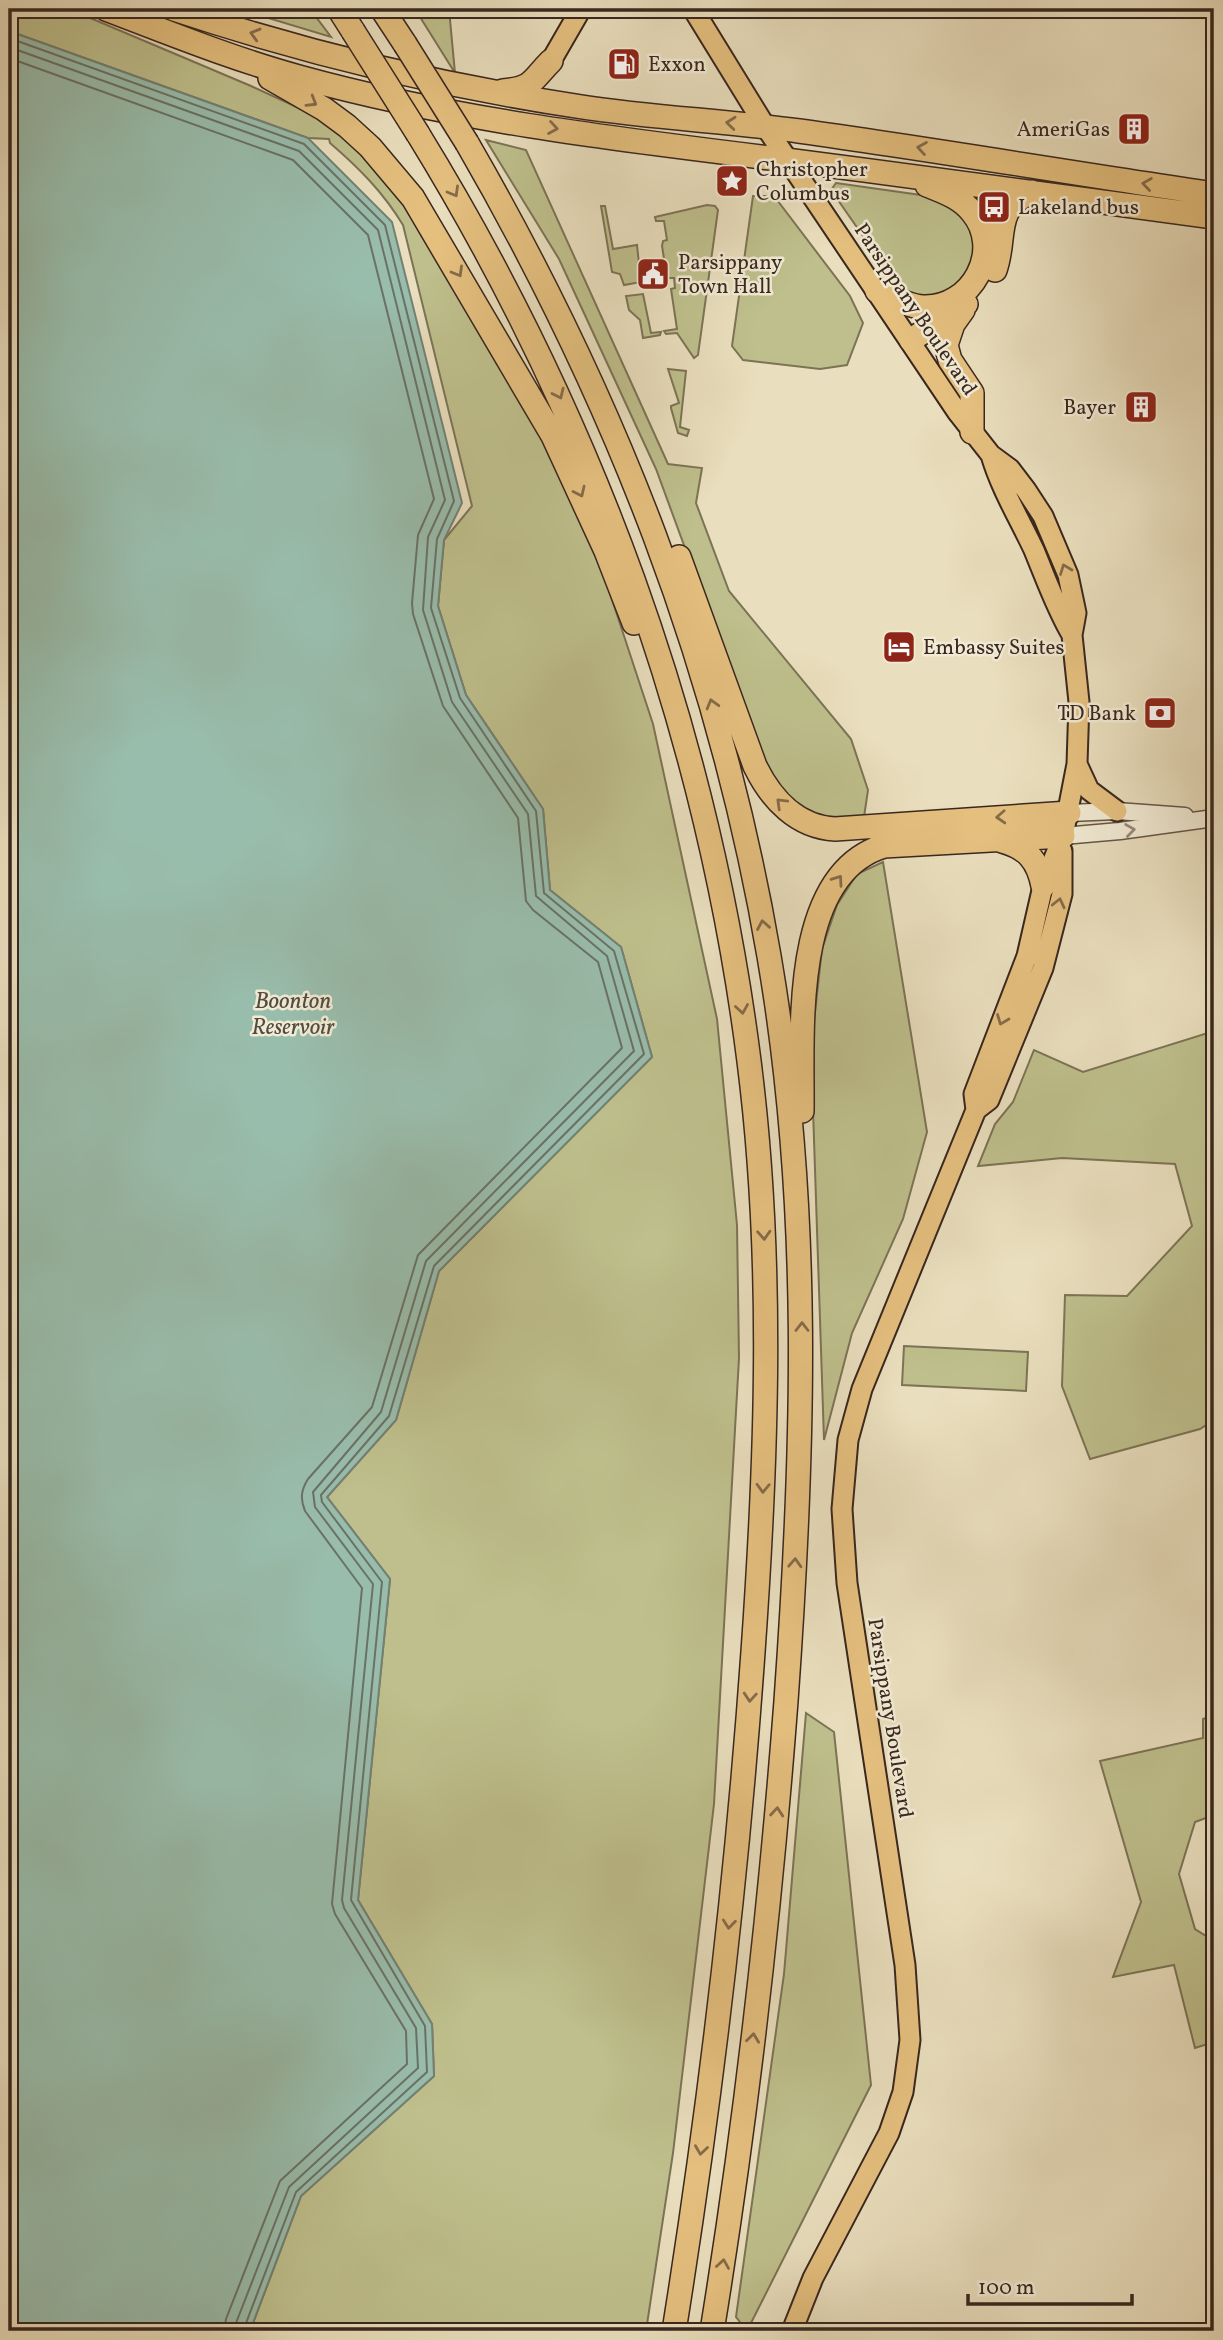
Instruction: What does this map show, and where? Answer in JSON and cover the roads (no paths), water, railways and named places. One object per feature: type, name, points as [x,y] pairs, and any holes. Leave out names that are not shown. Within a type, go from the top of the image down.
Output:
[{"type":"highway","points":[[106,9],[298,77],[422,107],[665,145],[1214,217]]},
{"type":"highway","points":[[174,9],[344,59],[495,92],[584,108],[904,145],[1214,194]]},
{"type":"highway","points":[[339,9],[469,218],[517,307],[580,440],[618,533],[651,626],[693,769],[735,965],[750,1064],[763,1212],[766,1362],[762,1510],[748,1726],[729,1917],[709,2095],[674,2331]]},
{"type":"highway","points":[[383,9],[560,295],[595,358],[645,470],[690,585],[755,766],[775,799],[804,821],[835,829],[1069,813]]},
{"type":"highway","points":[[185,39],[275,80],[347,126],[395,174],[430,223],[553,436],[606,551],[660,699],[735,965]]},
{"type":"highway","points":[[495,92],[525,88],[551,61]]},
{"type":"highway","points":[[551,61],[550,79],[553,86],[564,98],[584,108]]},
{"type":"highway","points":[[467,144],[525,245],[591,379],[650,520],[703,675],[740,811],[769,959],[794,1148],[801,1261]]},
{"type":"highway","points":[[877,291],[918,306],[940,304],[960,294],[972,284],[981,272],[986,251],[979,222],[959,200],[916,181],[887,173]]},
{"type":"highway","points":[[972,432],[972,393],[950,360],[946,345],[953,324],[989,282],[996,269],[1007,211],[1022,196],[1032,192]]},
{"type":"highway","points":[[911,340],[976,297]]},
{"type":"highway","points":[[712,2331],[752,2052],[778,1801],[797,1511],[802,1362],[804,1005],[812,941],[825,900],[847,868],[875,849],[896,845],[1063,836]]},
{"type":"highway","points":[[996,839],[1018,846],[1033,857],[1043,886]]},
{"type":"main road","points":[[551,61],[581,9]]},
{"type":"main road","name":"Parsippany Boulevard","points":[[693,9],[765,127],[972,432],[991,455],[999,483],[1034,552],[1057,609],[1072,635],[1079,702],[1077,764],[1069,813],[1043,886],[1027,956],[974,1094],[976,1110],[862,1389],[848,1440],[842,1509],[847,1583],[905,1965],[910,2040],[903,2092],[889,2133],[813,2278],[792,2331]]},
{"type":"main road","points":[[1077,764],[1089,790],[1117,811]]},
{"type":"main road","name":"Parsippany Boulevard","points":[[976,1110],[989,1100],[1043,968],[1062,894],[1063,836]]},
{"type":"street","points":[[1069,813],[1117,811],[1214,818]]},
{"type":"street","points":[[1063,836],[1214,818]]},
{"type":"water","name":"Boonton Reservoir","points":[[9,31],[308,138],[392,222],[462,503],[444,540],[438,606],[466,695],[543,809],[550,890],[621,947],[652,1057],[439,1271],[396,1420],[327,1497],[390,1579],[358,1900],[432,2024],[434,2076],[301,2196],[250,2331],[9,2331]]},
{"type":"place","name":"Exxon","points":[[624,64]]},
{"type":"place","name":"AmeriGas","points":[[1134,129]]},
{"type":"place","name":"Christopher Columbus","points":[[732,181]]},
{"type":"place","name":"Lakeland bus","points":[[994,207]]},
{"type":"place","name":"Parsippany Town Hall","points":[[653,274]]},
{"type":"place","name":"Bayer","points":[[1141,407]]},
{"type":"place","name":"Embassy Suites","points":[[899,647]]},
{"type":"place","name":"TD Bank","points":[[1160,713]]}]
